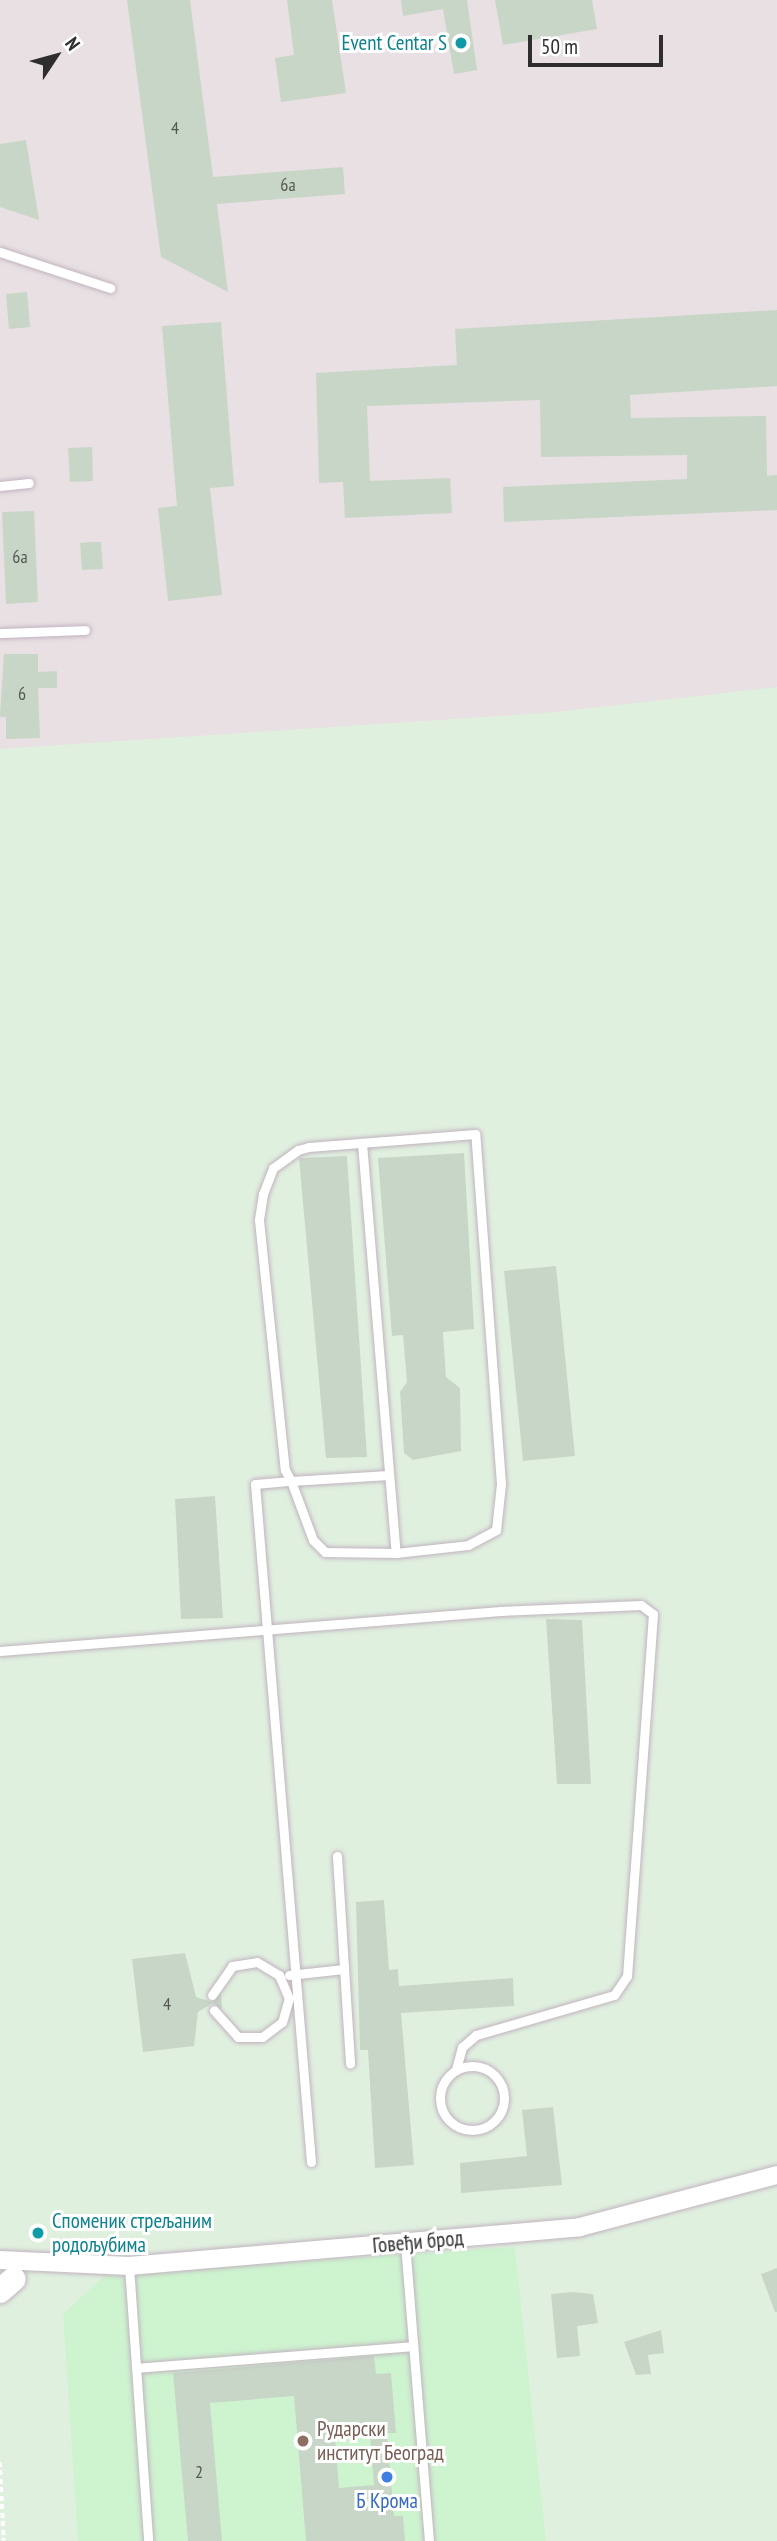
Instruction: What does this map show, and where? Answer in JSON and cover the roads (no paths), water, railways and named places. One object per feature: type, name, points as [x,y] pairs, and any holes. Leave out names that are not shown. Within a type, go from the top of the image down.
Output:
[{"type":"street","name":"Говеђи брод","points":[[3,2277],[53,2266],[129,2266],[580,2227],[777,2175]]},
{"type":"lane","points":[[0,252],[110,288]]},
{"type":"lane","points":[[0,486],[29,483]]},
{"type":"lane","points":[[0,633],[85,630]]},
{"type":"lane","points":[[475,1134],[500,1518],[480,1542],[396,1553],[325,1552],[313,1540],[291,1481],[278,1445],[259,1220],[262,1194],[289,1154],[362,1143],[475,1134]]},
{"type":"lane","points":[[362,1143],[396,1553]]},
{"type":"lane","points":[[311,2162],[292,1974],[255,1484],[388,1475]]},
{"type":"lane","points":[[0,1651],[500,1611],[641,1605],[653,1614],[627,1976],[614,1995],[476,2035],[462,2047],[456,2070],[442,2087],[442,2108],[465,2130],[486,2127],[501,2112],[500,2082],[476,2066],[456,2070]]},
{"type":"lane","points":[[337,1856],[350,2064]]},
{"type":"lane","points":[[212,1995],[222,1974],[244,1962],[269,1967],[281,1979],[287,2011],[262,2037],[237,2036],[214,2010]]},
{"type":"lane","points":[[281,1979],[292,1974],[344,1969]]},
{"type":"lane","points":[[405,2243],[429,2541]]},
{"type":"lane","points":[[129,2266],[148,2541]]},
{"type":"lane","points":[[136,2368],[413,2346]]},
{"type":"place","name":"Event Centar S","points":[[461,43]]},
{"type":"place","name":"Споменик стрељаним родољубима","points":[[38,2233]]},
{"type":"place","name":"Рударски институт Београд","points":[[303,2441]]},
{"type":"place","name":"Б Крома","points":[[387,2477]]}]
